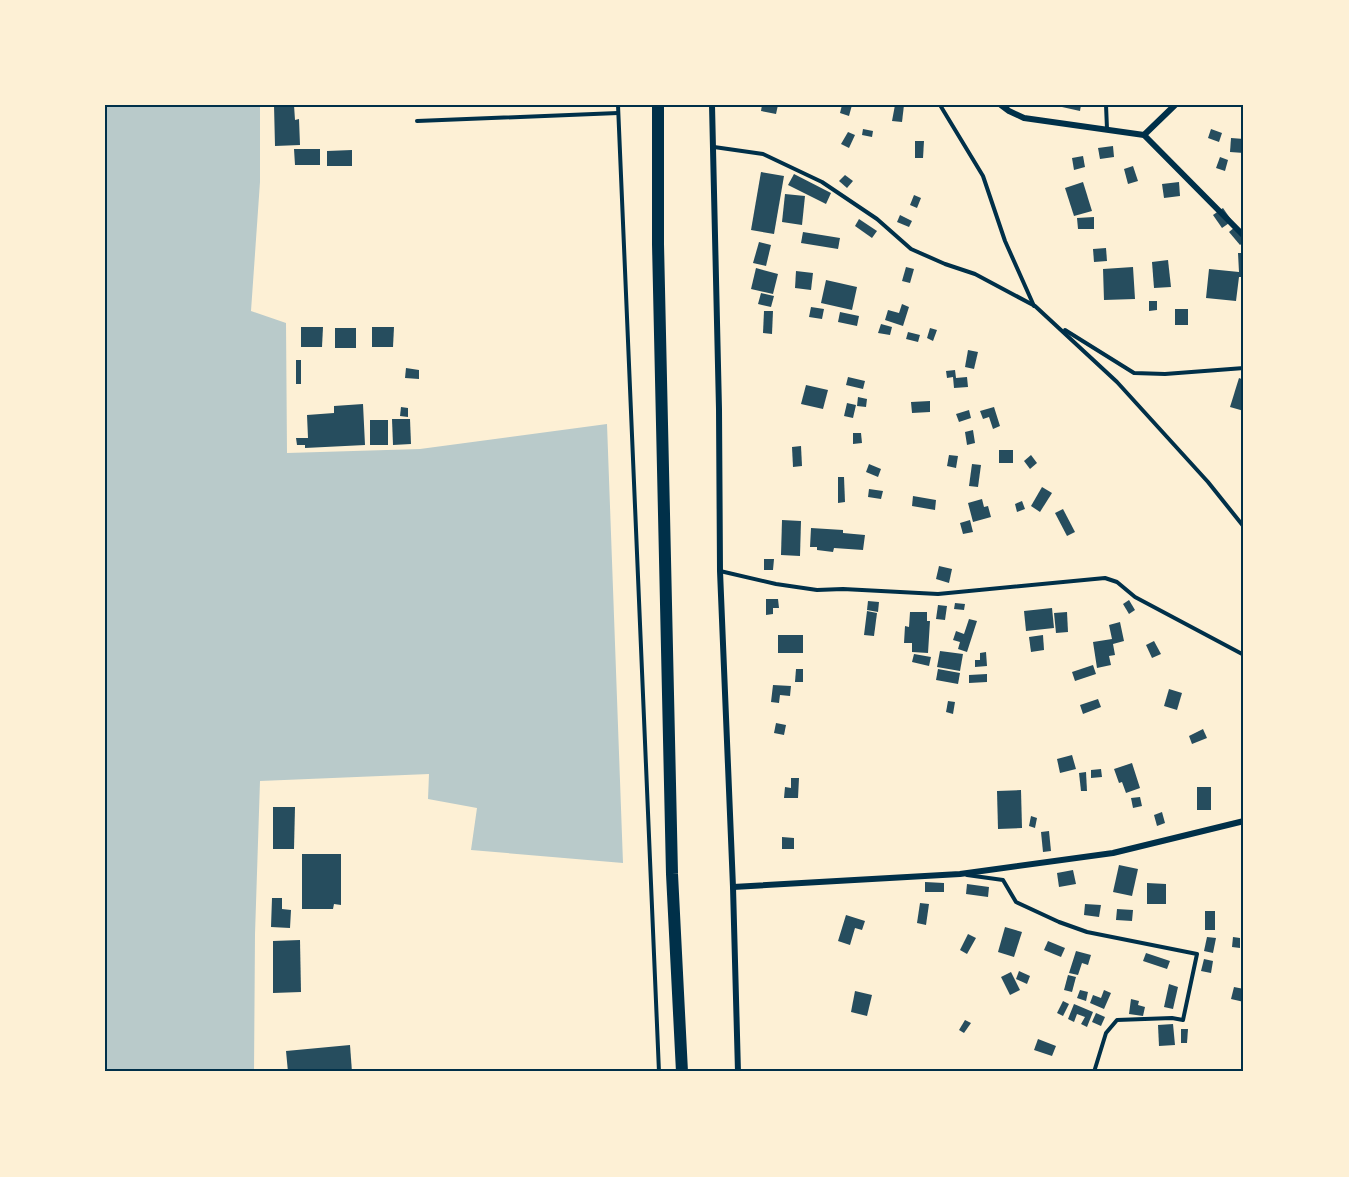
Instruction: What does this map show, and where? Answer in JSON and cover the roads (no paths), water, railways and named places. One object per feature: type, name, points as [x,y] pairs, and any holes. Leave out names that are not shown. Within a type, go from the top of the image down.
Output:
[{"type":"highway","points":[[652,105],[658,244],[672,874],[682,1072]]},
{"type":"highway","points":[[658,105],[658,244]]},
{"type":"street","points":[[712,105],[720,571],[738,1072]]},
{"type":"street","points":[[1001,105],[1024,118],[1144,135],[1244,236]]},
{"type":"street","points":[[1144,135],[1175,105]]},
{"type":"street","points":[[733,886],[960,874],[1113,853],[1244,821]]},
{"type":"lane","points":[[618,105],[659,1072]]},
{"type":"lane","points":[[939,105],[982,176],[1005,241],[1035,306]]},
{"type":"lane","points":[[1107,105],[1107,130]]},
{"type":"lane","points":[[417,121],[618,113]]},
{"type":"lane","points":[[714,147],[763,154],[822,182],[878,219],[910,249],[975,274],[1035,306],[1117,382],[1208,482],[1244,527]]},
{"type":"lane","points":[[1058,326],[1134,373],[1165,374],[1244,368]]},
{"type":"lane","points":[[720,571],[776,584],[817,590],[843,589],[938,594],[1105,578],[1117,582],[1135,597],[1244,655]]},
{"type":"lane","points":[[960,874],[1003,880],[1016,903],[1087,932],[1197,954],[1183,1020],[1172,1018],[1118,1020],[1106,1033],[1094,1072]]}]
